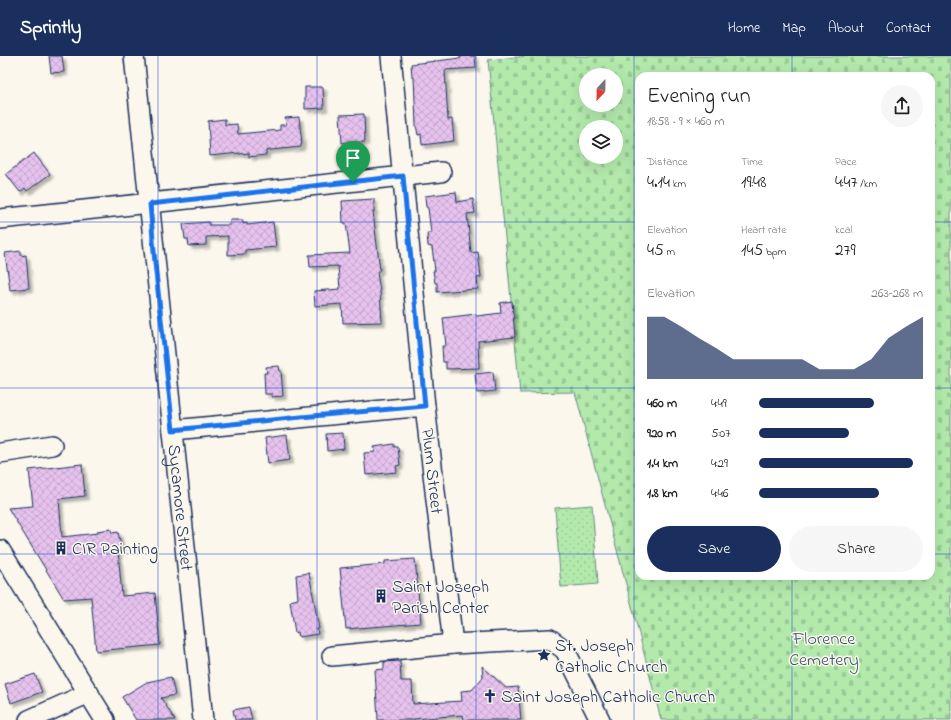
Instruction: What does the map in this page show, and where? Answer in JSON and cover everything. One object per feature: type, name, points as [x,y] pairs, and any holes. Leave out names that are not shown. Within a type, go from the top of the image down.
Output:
[{"type":"street","name":"Sycamore Street","points":[[134,56],[203,720]]},
{"type":"street","name":"Plum Street","points":[[391,56],[425,406],[453,644]]},
{"type":"street","points":[[0,219],[441,172]]},
{"type":"street","points":[[173,430],[425,406]]},
{"type":"street","points":[[0,453],[52,445]]},
{"type":"street","points":[[0,550],[105,720]]},
{"type":"street","points":[[332,656],[453,644],[550,639],[565,650],[600,720]]},
{"type":"street","points":[[29,720],[89,693]]},
{"type":"green space","name":"Florence Cemetery","points":[[527,56],[951,56],[951,720],[661,720],[575,392],[520,393],[488,60]]},
{"type":"green space","points":[[592,505],[598,584],[561,587],[555,508]]},
{"type":"building","points":[[49,56],[62,56],[64,72],[51,73]]},
{"type":"building","points":[[460,56],[475,56],[476,68],[445,70],[448,120],[452,119],[454,141],[422,145],[421,134],[418,135],[416,125],[414,77],[412,77],[411,64],[461,58]]},
{"type":"building","points":[[305,87],[323,87],[324,108],[305,109]]},
{"type":"building","points":[[364,114],[365,142],[342,143],[340,115]]},
{"type":"building","points":[[299,117],[301,147],[271,150],[266,151],[266,155],[249,157],[249,153],[210,156],[208,121],[225,119],[225,125],[237,124],[238,134],[280,130],[280,125],[286,125],[285,118]]},
{"type":"building","points":[[34,153],[50,174],[27,191],[25,188],[20,192],[6,174]]},
{"type":"building","points":[[456,192],[457,202],[473,199],[475,213],[467,214],[471,253],[478,252],[481,277],[477,278],[478,289],[437,292],[437,283],[435,283],[433,271],[435,271],[432,247],[428,246],[427,233],[431,233],[425,196]]},
{"type":"building","points":[[374,199],[373,212],[380,270],[377,272],[382,322],[343,323],[342,304],[315,306],[314,291],[340,289],[338,266],[310,267],[309,255],[350,253],[346,223],[343,223],[342,201]]},
{"type":"building","points":[[230,220],[243,220],[243,224],[247,223],[247,225],[273,222],[276,247],[245,250],[245,254],[228,255],[228,236],[206,237],[206,245],[189,246],[188,239],[185,239],[183,224],[209,222],[209,225],[230,225]]},
{"type":"building","points":[[21,251],[21,256],[26,255],[29,288],[10,290],[5,253]]},
{"type":"building","points":[[512,301],[515,337],[478,341],[479,368],[446,369],[446,362],[443,362],[442,346],[446,346],[443,318],[501,313],[500,303]]},
{"type":"building","points":[[279,366],[281,371],[283,396],[272,397],[272,394],[265,394],[264,373],[267,373],[266,367]]},
{"type":"building","points":[[493,372],[495,391],[477,393],[475,374]]},
{"type":"building","points":[[343,433],[344,449],[327,451],[326,434]]},
{"type":"building","points":[[287,435],[290,460],[268,463],[265,438]]},
{"type":"building","points":[[394,444],[394,447],[398,447],[400,465],[396,466],[397,472],[366,475],[364,453],[375,452],[374,447]]},
{"type":"building","points":[[82,464],[85,496],[59,499],[62,537],[98,533],[97,531],[111,529],[112,533],[118,532],[122,550],[118,551],[122,596],[155,593],[160,645],[96,651],[91,597],[64,599],[8,508],[33,506],[29,470]]},
{"type":"building","name":"Saint Joseph Parish Center","points":[[415,559],[421,623],[346,629],[340,568],[385,564],[385,561]]},
{"type":"building","points":[[309,573],[319,629],[317,629],[318,634],[299,637],[298,632],[295,633],[290,601],[298,599],[296,575]]},
{"type":"building","points":[[400,661],[401,681],[412,681],[413,704],[462,701],[461,691],[472,690],[483,677],[482,666],[506,688],[518,687],[521,720],[464,720],[463,715],[414,720],[378,720],[375,670],[384,669],[384,662]]},
{"type":"building","points":[[35,674],[42,692],[11,703],[5,684]]},
{"type":"building","points":[[171,677],[175,695],[161,698],[175,720],[136,720],[122,697],[147,682]]},
{"type":"building","points":[[249,707],[252,720],[235,720],[233,710]]},
{"type":"place","name":"CIR Painting","points":[[61,548]]},
{"type":"place","name":"Saint Joseph Parish Center","points":[[381,596]]},
{"type":"place","name":"St. Joseph Catholic Church","points":[[544,655]]},
{"type":"place","name":"Saint Joseph Catholic Church","points":[[490,696]]},
{"type":"route","points":[[403,176],[425,406],[173,430],[150,204],[353,182],[403,176]]}]
